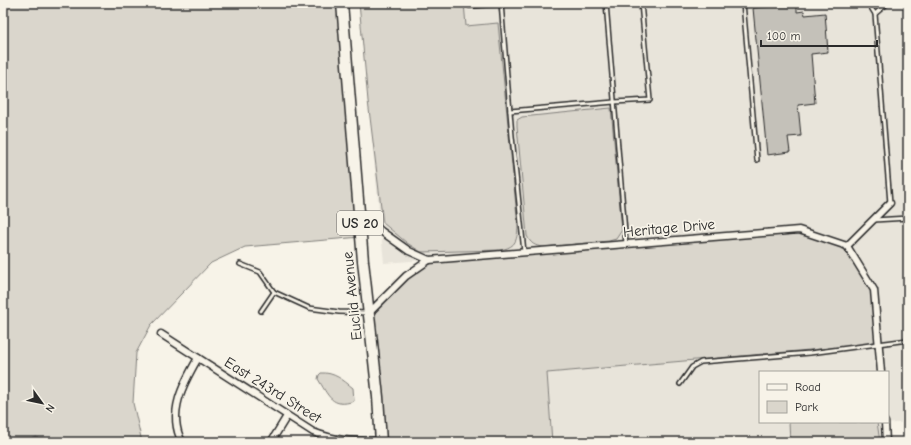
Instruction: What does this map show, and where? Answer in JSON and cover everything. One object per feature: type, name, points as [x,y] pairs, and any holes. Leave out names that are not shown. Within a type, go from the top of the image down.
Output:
[{"type":"main road","name":"Euclid Avenue","points":[[342,3],[359,210],[378,397],[381,442]]},
{"type":"street","points":[[881,371],[874,290],[847,246],[890,203]]},
{"type":"street","name":"Heritage Drive","points":[[359,210],[381,232],[409,251],[429,260],[799,230],[847,246]]},
{"type":"street","points":[[369,313],[406,276],[429,260]]},
{"type":"street","name":"East 243rd Street","points":[[161,334],[313,432],[329,438],[346,441],[381,442]]},
{"type":"street","points":[[182,442],[178,434],[176,421],[178,403],[184,382],[198,358]]},
{"type":"street","points":[[271,442],[287,416]]},
{"type":"street","points":[[885,423],[886,442]]},
{"type":"lane","points":[[470,6],[501,3],[524,253]]},
{"type":"lane","points":[[606,3],[626,245]]},
{"type":"lane","points":[[510,111],[650,100],[641,3]]},
{"type":"lane","points":[[743,3],[757,160]]},
{"type":"lane","points":[[868,3],[875,14],[890,203]]},
{"type":"lane","points":[[875,14],[888,3]]},
{"type":"lane","points":[[872,221],[908,218]]},
{"type":"lane","points":[[240,264],[260,272],[274,292],[309,308],[339,312],[369,313]]},
{"type":"lane","points":[[262,311],[274,292]]},
{"type":"lane","points":[[680,384],[692,367],[701,362],[810,353],[908,340]]},
{"type":"shaded area","points":[[359,3],[908,3],[908,422],[885,424],[886,442],[552,442],[547,373],[878,344],[803,232],[384,263]]},
{"type":"green space","points":[[3,3],[342,3],[361,237],[245,247],[211,263],[151,325],[136,353],[133,403],[142,442],[39,442],[37,437],[17,442],[3,442],[3,369],[5,368],[3,366]]},
{"type":"green space","points":[[359,3],[464,3],[466,26],[498,23],[518,227],[516,240],[509,247],[500,250],[421,252],[407,243],[383,223],[368,101]]},
{"type":"green space","points":[[611,108],[622,230],[616,239],[609,241],[543,247],[534,244],[527,236],[517,120],[522,117]]},
{"type":"green space","points":[[799,230],[847,246],[874,290],[878,344],[547,373],[552,442],[381,442],[369,313],[385,297],[429,260]]},
{"type":"green space","points":[[321,373],[334,375],[342,379],[353,388],[354,401],[340,403],[332,399],[318,379]]},
{"type":"green space","points":[[789,423],[877,423],[880,442],[790,442]]},
{"type":"building","points":[[797,4],[797,12],[804,11],[805,15],[825,13],[828,52],[811,54],[815,103],[798,105],[801,136],[788,137],[790,152],[767,155],[753,8]]}]
